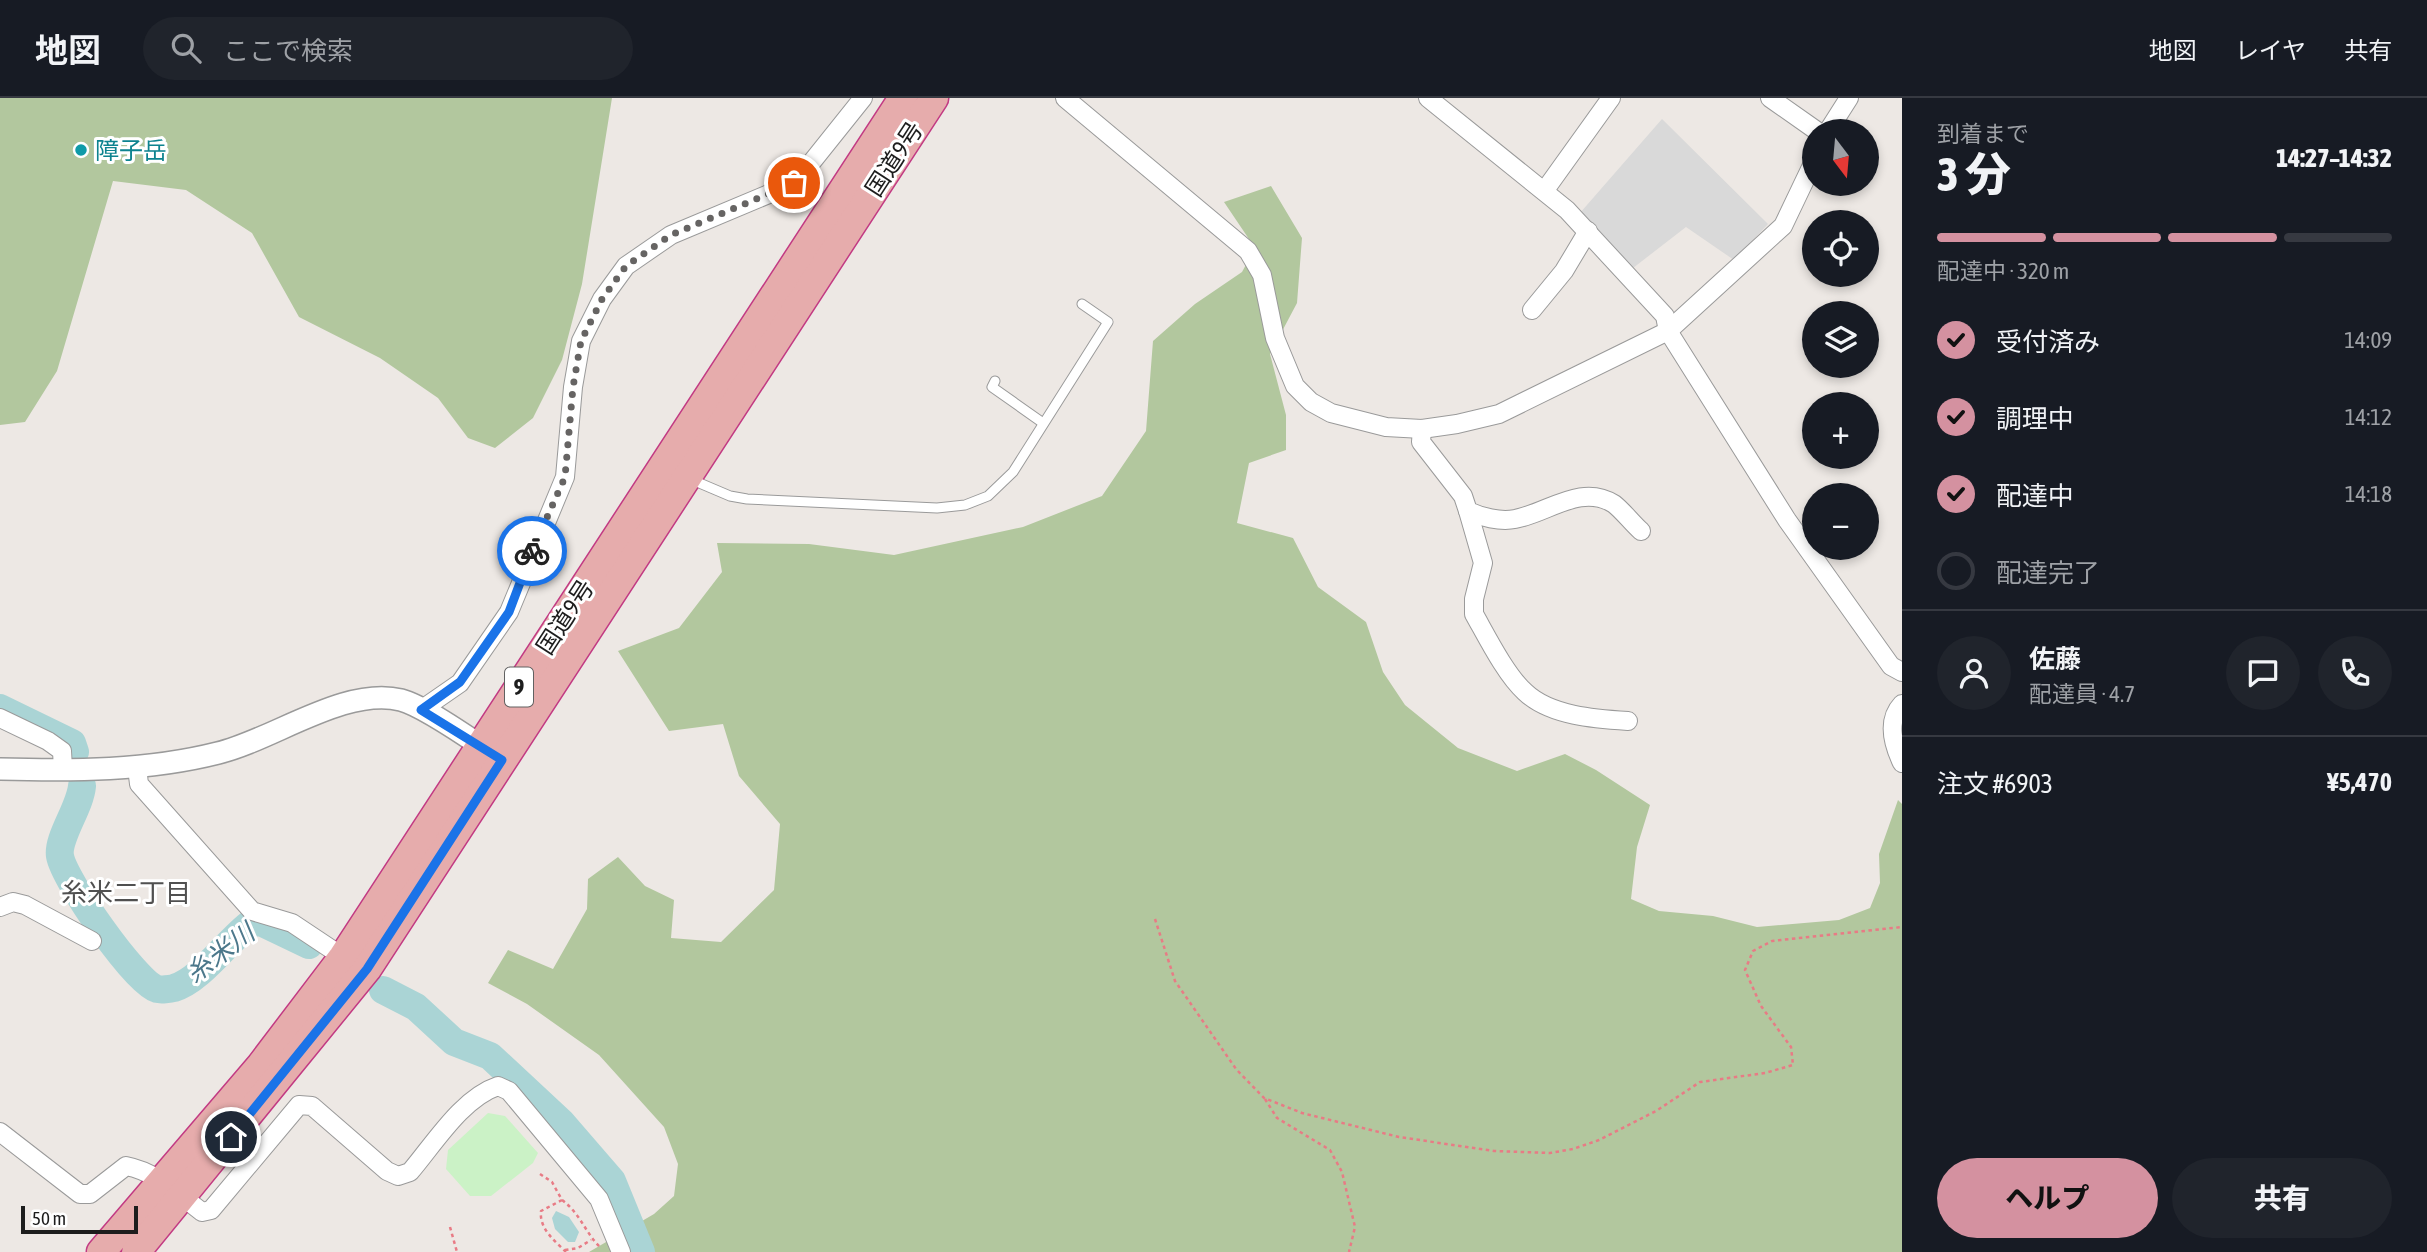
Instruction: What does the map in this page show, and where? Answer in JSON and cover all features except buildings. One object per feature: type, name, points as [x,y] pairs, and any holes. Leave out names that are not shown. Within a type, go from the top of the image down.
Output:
[{"type":"highway","name":"国道9号","points":[[101,1252],[173,1189],[367,969],[491,753],[904,98]]},
{"type":"highway","name":"国道9号","points":[[136,1252],[173,1189],[491,753],[685,478],[934,98]]},
{"type":"street","points":[[421,710],[460,682],[509,612],[565,477],[573,387],[581,341],[602,299],[626,266],[671,235],[794,183],[863,98]]},
{"type":"street","points":[[1065,98],[1248,251],[1262,275],[1276,338],[1295,386],[1311,402],[1331,413],[1386,427],[1422,429],[1457,425],[1499,414],[1668,331],[1783,226],[1802,186]]},
{"type":"street","points":[[1428,98],[1545,190],[1588,231],[1665,316],[1668,331],[1787,520],[1891,666],[1902,672]]},
{"type":"street","points":[[1545,190],[1611,98]]},
{"type":"street","points":[[1770,98],[1802,120]]},
{"type":"street","points":[[1836,119],[1849,98]]},
{"type":"street","points":[[1532,310],[1564,271],[1588,231]]},
{"type":"street","points":[[1422,429],[1421,442],[1462,495],[1483,562],[1474,599],[1474,614],[1523,691],[1541,704],[1597,719],[1628,721]]},
{"type":"street","points":[[1468,510],[1482,517],[1514,519],[1580,497],[1597,498],[1614,505],[1641,531]]},
{"type":"street","points":[[0,769],[137,767],[221,753],[344,704],[374,698],[402,700],[491,753]]},
{"type":"street","points":[[1902,704],[1891,728],[1895,749],[1902,763]]},
{"type":"street","points":[[0,718],[48,741],[62,751],[63,769]]},
{"type":"street","points":[[137,767],[139,784],[252,911],[292,923],[343,957]]},
{"type":"street","points":[[0,907],[13,902],[25,905],[92,941]]},
{"type":"street","points":[[0,1132],[80,1194],[90,1194],[127,1166],[141,1169],[202,1212],[211,1210],[299,1105],[312,1106],[387,1171],[398,1177],[410,1172],[468,1106],[485,1091],[498,1086],[509,1091],[598,1199],[621,1252]]},
{"type":"lane","points":[[685,478],[730,496],[747,499],[925,508],[965,505],[988,496],[1013,472],[1108,322],[1082,304]]},
{"type":"lane","points":[[995,381],[992,387],[1042,423]]},
{"type":"path","points":[[1155,919],[1174,981],[1236,1069],[1264,1098],[1277,1118],[1330,1150],[1342,1172],[1355,1227],[1349,1252]]},
{"type":"path","points":[[1264,1098],[1302,1113],[1399,1137],[1494,1151],[1550,1153],[1573,1149],[1599,1140],[1656,1111],[1700,1082],[1765,1073],[1793,1065],[1791,1047],[1761,1006],[1745,970],[1753,951],[1772,941],[1902,927]]},
{"type":"path","points":[[540,1174],[552,1182],[562,1200],[581,1217],[591,1240],[605,1252]]},
{"type":"path","points":[[562,1200],[546,1206],[540,1215],[546,1231],[566,1251],[591,1240]]},
{"type":"path","points":[[450,1227],[457,1252]]},
{"type":"green space","points":[[0,98],[612,98],[582,284],[562,360],[533,418],[495,448],[468,438],[438,398],[380,358],[299,317],[252,233],[186,190],[113,181],[57,371],[25,422],[0,425]]},
{"type":"green space","points":[[1271,186],[1302,238],[1297,303],[1270,354],[1286,415],[1286,450],[1249,463],[1237,523],[1293,538],[1318,587],[1366,622],[1383,672],[1405,705],[1458,748],[1517,771],[1565,754],[1596,770],[1650,805],[1637,847],[1631,899],[1659,911],[1713,916],[1757,927],[1839,920],[1870,908],[1880,883],[1879,854],[1898,800],[1902,804],[1902,1252],[589,1252],[654,1214],[674,1196],[678,1164],[664,1127],[599,1055],[527,1004],[488,983],[508,950],[553,969],[587,909],[588,879],[618,857],[645,886],[674,900],[671,938],[721,942],[774,890],[780,824],[739,776],[723,724],[669,731],[618,651],[679,628],[722,572],[717,543],[809,544],[894,555],[1023,527],[1102,496],[1146,431],[1153,341],[1195,304],[1242,272],[1255,248],[1224,202]]},
{"type":"green space","points":[[488,1113],[505,1116],[538,1153],[533,1163],[491,1196],[470,1196],[446,1169],[448,1150]]},
{"type":"shaded area","points":[[1662,119],[1768,224],[1734,260],[1686,227],[1633,268],[1580,213]]},
{"type":"water","points":[[556,1211],[569,1217],[579,1232],[575,1242],[568,1242],[555,1229],[552,1218]]},
{"type":"waterway","name":"糸米川","points":[[0,708],[72,743],[75,752]]},
{"type":"waterway","name":"糸米川","points":[[82,786],[62,841],[60,856],[74,886],[102,929],[133,969],[147,982],[157,989],[174,988],[184,984],[251,923],[261,922],[309,945]]},
{"type":"waterway","name":"糸米川","points":[[383,990],[416,1007],[454,1042],[490,1056],[561,1122],[612,1181],[641,1252]]},
{"type":"way so far","points":[[532,551],[565,477],[573,387],[581,341],[602,299],[626,266],[671,235],[794,183]]},
{"type":"place","name":"障子岳","points":[[81,150]]},
{"type":"district","name":"糸米二丁目","points":[[126,893]]},
{"type":"route","points":[[231,1137],[367,969],[502,760],[421,710],[460,682],[509,612],[532,551]]}]
